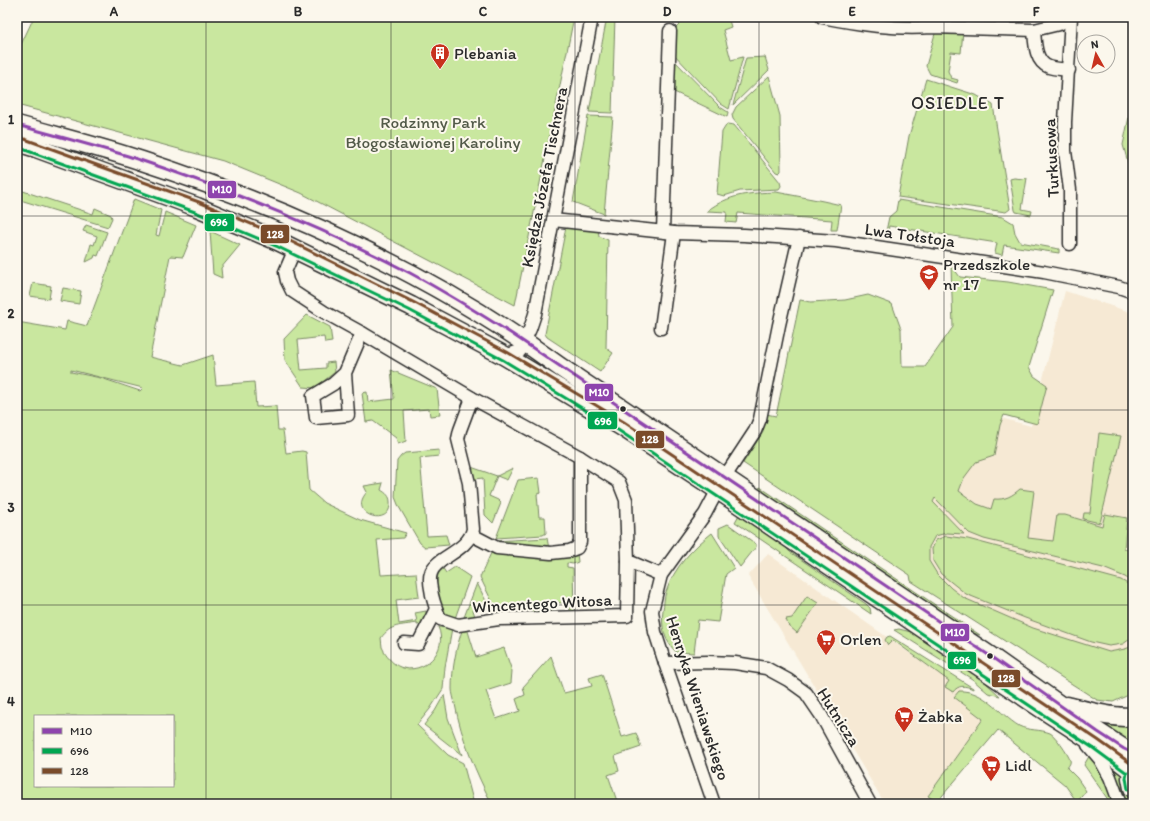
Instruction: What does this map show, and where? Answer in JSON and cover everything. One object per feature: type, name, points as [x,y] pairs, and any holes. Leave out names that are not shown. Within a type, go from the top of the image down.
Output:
[{"type":"street","name":"Księdza Józefa Tischnera","points":[[526,342],[534,314],[592,17]]},
{"type":"street","name":"Turkusowa","points":[[822,17],[857,24],[887,27],[1034,30],[1059,24],[1071,17]]},
{"type":"street","name":"Turkusowa","points":[[1070,244],[1070,190],[1065,151],[1065,122],[1071,17]]},
{"type":"street","points":[[1034,30],[1035,47],[1044,65],[1051,68],[1069,70]]},
{"type":"street","points":[[661,328],[669,232],[670,31]]},
{"type":"street","points":[[17,126],[142,160],[239,195],[342,239],[400,268],[446,294],[526,342],[721,484],[1078,733],[1093,741],[1132,776]]},
{"type":"street","points":[[17,142],[196,206],[297,250],[386,293],[505,356],[721,484],[970,643],[1124,749],[1133,753]]},
{"type":"street","name":"Lwa Tołstoja","points":[[553,220],[669,232],[737,234],[836,241],[1044,272],[1119,287],[1133,292]]},
{"type":"street","points":[[721,484],[755,431],[760,419],[779,325],[799,238]]},
{"type":"street","name":"Wincentego Witosa","points":[[297,250],[291,258],[285,272],[287,281],[292,291],[324,312],[472,398],[580,457],[619,482],[626,500],[628,561],[627,616],[499,619],[458,625],[440,618],[436,609]]},
{"type":"street","points":[[386,293],[397,290],[403,280],[400,268]]},
{"type":"street","points":[[434,318],[432,307],[436,298],[446,294]]},
{"type":"street","points":[[345,373],[362,333]]},
{"type":"street","points":[[505,356],[520,352],[526,342]]},
{"type":"street","points":[[404,643],[418,644],[436,609],[430,577],[435,566],[464,544],[472,535],[473,526],[469,483],[458,436],[472,398]]},
{"type":"street","points":[[472,535],[497,548],[551,553],[569,551],[577,548],[580,542],[580,457]]},
{"type":"street","name":"Henryka Wieniawskiego","points":[[714,804],[655,632],[652,611],[661,575],[705,514],[721,484]]},
{"type":"street","points":[[628,561],[661,575]]},
{"type":"street","name":"Hutnicza","points":[[665,663],[735,663],[766,668],[788,680],[806,693],[821,715],[870,804]]},
{"type":"street","points":[[1059,705],[1109,715],[1133,716]]},
{"type":"street","points":[[1078,733],[1100,759],[1110,777],[1120,804]]},
{"type":"shaded area","points":[[1065,291],[1133,313],[1133,664],[1110,692],[910,575],[963,408],[1031,426]]},
{"type":"shaded area","points":[[768,554],[997,714],[933,804],[885,804],[748,576]]},
{"type":"green space","name":"Rodzinny Park Błogosławionej Karoliny","points":[[34,17],[574,17],[515,305],[301,193],[223,161],[17,105],[17,53]]},
{"type":"green space","points":[[607,17],[615,17],[612,113],[589,112]]},
{"type":"green space","points":[[687,17],[728,17],[731,27],[723,30],[731,60],[743,57],[729,109],[721,104],[671,51],[672,32]]},
{"type":"green space","points":[[924,17],[971,17],[971,21],[965,24],[927,23]]},
{"type":"green space","points":[[936,30],[963,31],[961,53],[951,52],[948,71],[951,78],[958,80],[957,83],[930,74],[926,66]]},
{"type":"green space","points":[[671,57],[720,107],[728,112],[727,117],[670,90]]},
{"type":"green space","points":[[765,57],[769,70],[733,105],[746,58]]},
{"type":"green space","points":[[769,76],[780,116],[781,171],[779,173],[776,172],[733,119],[732,115],[736,107]]},
{"type":"green space","points":[[926,79],[976,95],[993,105],[1010,209],[1006,212],[898,197],[909,136]]},
{"type":"green space","points":[[1133,98],[1133,180],[1123,145]]},
{"type":"green space","points":[[588,116],[613,117],[604,214],[573,202]]},
{"type":"green space","points":[[727,124],[734,125],[780,182],[781,186],[779,189],[740,191],[724,196],[717,194],[722,132]]},
{"type":"green space","points":[[1027,178],[1022,209],[1032,211],[1031,215],[1016,212],[1015,210],[1010,179]]},
{"type":"green space","points":[[17,189],[93,214],[95,208],[111,215],[112,218],[108,227],[17,199]]},
{"type":"green space","points":[[776,192],[841,205],[837,230],[831,230],[832,220],[738,213],[736,223],[726,222],[727,212],[707,211],[715,205],[732,198],[749,194]]},
{"type":"green space","points":[[134,199],[161,210],[156,235],[159,236],[165,212],[196,225],[183,257],[170,256],[150,357],[183,365],[213,355],[216,385],[254,382],[256,407],[276,406],[278,430],[283,430],[286,453],[306,452],[309,490],[324,503],[360,520],[406,533],[403,538],[377,540],[381,575],[416,573],[419,597],[396,600],[399,624],[417,621],[415,613],[426,611],[428,623],[401,625],[388,630],[381,638],[382,647],[387,656],[397,666],[409,669],[417,668],[425,665],[437,653],[440,645],[438,627],[452,628],[445,667],[443,689],[417,725],[448,755],[463,763],[474,804],[17,804],[17,322],[65,330],[67,321],[87,326]],"holes":[[[71,370],[143,388],[140,391],[101,378],[71,372]]]},
{"type":"green space","points":[[898,200],[1003,217],[1013,223],[1015,233],[1020,242],[1059,249],[1059,253],[1004,245],[1002,255],[995,253],[997,243],[889,226],[887,236],[885,236],[889,217],[896,211]]},
{"type":"green space","points":[[86,225],[107,232],[98,256],[95,255],[94,258],[86,262],[91,244],[94,245],[97,236],[83,231]]},
{"type":"green space","points":[[566,227],[598,229],[599,236],[608,240],[606,348],[613,353],[600,372],[547,337],[545,334]]},
{"type":"green space","points":[[210,231],[240,245],[221,268],[222,278],[213,274]]},
{"type":"green space","points":[[951,265],[960,277],[1008,282],[1053,290],[1029,367],[1034,376],[1047,385],[1037,424],[1004,415],[1000,425],[994,456],[976,462],[964,478],[959,491],[977,504],[991,509],[994,499],[1008,497],[1020,489],[1034,491],[1028,538],[1053,541],[1057,515],[1065,515],[1102,526],[1105,514],[1127,518],[1124,549],[1133,550],[1133,582],[1103,568],[984,539],[969,533],[935,498],[933,502],[964,534],[947,533],[935,536],[929,547],[929,561],[937,574],[964,598],[1033,628],[1109,652],[1133,646],[1133,693],[1113,702],[1097,700],[911,581],[910,575],[743,463],[763,432],[766,414],[776,416],[800,300],[811,302],[845,300],[868,295],[892,304],[901,329],[902,367],[925,367],[953,327]]},
{"type":"green space","points":[[33,283],[51,286],[49,299],[30,296]]},
{"type":"green space","points":[[63,288],[81,291],[79,304],[60,301]]},
{"type":"green space","points":[[307,315],[330,327],[332,342],[325,343],[324,337],[298,340],[301,370],[326,368],[326,363],[334,362],[335,372],[315,388],[303,387],[285,360],[284,339]]},
{"type":"green space","points":[[391,370],[437,389],[440,415],[430,416],[429,409],[404,411],[406,441],[398,444],[396,438],[373,421],[366,422],[362,393],[367,392],[368,402],[394,399]]},
{"type":"green space","points":[[1099,433],[1121,436],[1100,523],[1083,519],[1084,513],[1090,513]]},
{"type":"green space","points":[[439,450],[439,456],[420,458],[427,536],[446,535],[449,545],[425,547],[420,543],[399,507],[395,497],[397,461],[405,453]]},
{"type":"green space","points":[[471,467],[497,476],[489,496],[501,503],[493,523],[485,515],[483,478],[474,479]]},
{"type":"green space","points":[[513,468],[507,480],[497,476]]},
{"type":"green space","points":[[539,478],[541,493],[537,494],[539,517],[545,517],[546,533],[543,535],[496,538],[518,480]]},
{"type":"green space","points":[[383,483],[381,490],[389,498],[389,510],[384,515],[378,517],[371,516],[362,507],[362,500],[367,492],[364,486]]},
{"type":"green space","points":[[760,487],[980,635],[963,628],[757,492]]},
{"type":"green space","points":[[740,513],[777,539],[790,552],[866,604],[870,608],[871,614],[735,522]]},
{"type":"green space","points":[[728,524],[756,544],[756,547],[740,567],[719,536],[719,528]]},
{"type":"green space","points":[[712,533],[734,568],[726,574],[718,622],[698,620],[694,653],[676,652],[666,638],[662,622],[666,592],[669,583],[679,566],[698,545]]},
{"type":"green space","points":[[946,536],[968,539],[1121,580],[1131,586],[1133,590],[1133,637],[1123,644],[1109,646],[1091,642],[1025,618],[966,594],[941,574],[933,561],[932,549],[936,540]]},
{"type":"green space","points":[[547,538],[549,549],[497,543],[494,541]]},
{"type":"green space","points":[[492,551],[577,553],[578,562],[573,564],[567,563],[567,567],[573,568],[574,612],[570,612],[570,603],[555,603],[555,612],[498,614],[480,577]]},
{"type":"green space","points":[[442,567],[446,573],[455,567],[470,577],[454,621],[444,611],[438,596],[437,580]]},
{"type":"green space","points":[[477,583],[488,605],[473,610],[476,620],[463,620]]},
{"type":"green space","points":[[807,596],[818,603],[797,633],[788,625],[786,619],[792,618]]},
{"type":"green space","points":[[463,628],[467,628],[476,657],[504,648],[512,671],[511,683],[486,691],[496,719],[520,711],[516,699],[525,695],[523,687],[551,656],[564,693],[592,686],[589,678],[602,674],[622,737],[636,733],[641,747],[615,756],[619,771],[608,775],[618,804],[492,804],[480,780],[465,742],[452,692],[455,658]]},
{"type":"green space","points":[[899,629],[915,633],[971,669],[1000,696],[988,693],[972,679],[894,630]]},
{"type":"green space","points":[[890,636],[973,689],[962,686],[953,692],[945,687],[949,681],[893,640],[888,645],[885,640]]},
{"type":"green space","points":[[959,691],[977,694],[984,698],[1019,726],[1052,734],[1069,757],[1070,764],[1067,768],[1077,778],[1086,791],[1077,802],[1065,785],[998,730],[937,802],[928,796],[983,719],[954,697]]},
{"type":"green space","points":[[444,695],[448,718],[462,755],[424,725],[435,711]]},
{"type":"green space","points":[[1111,720],[1133,723],[1133,746],[1107,728]]},
{"type":"green space","points":[[1091,753],[1099,762],[1117,804],[1111,804],[1084,765]]},
{"type":"green space","points":[[1107,761],[1125,773],[1132,797],[1132,804],[1124,804]]},
{"type":"transit line","name":"M10","points":[[17,125],[128,156],[200,181],[272,209],[342,239],[423,280],[512,334],[990,656],[1098,732],[1124,749],[1133,753]]},
{"type":"transit line","name":"128","points":[[19,137],[199,202],[280,236],[413,302],[507,352],[624,422],[1133,765]]},
{"type":"transit line","name":"696","points":[[17,147],[195,212],[276,246],[409,310],[503,360],[618,430],[1093,748],[1127,773],[1126,778],[1128,789]]},
{"type":"place","name":"Plebania","points":[[440,70]]},
{"type":"place","name":"Przedszkole nr 17","points":[[929,291]]},
{"type":"place","name":"Orlen","points":[[826,656]]},
{"type":"place","name":"Żabka","points":[[904,733]]},
{"type":"place","name":"Lidl","points":[[991,782]]},
{"type":"district","name":"OSIEDLE T","points":[[958,103]]}]
